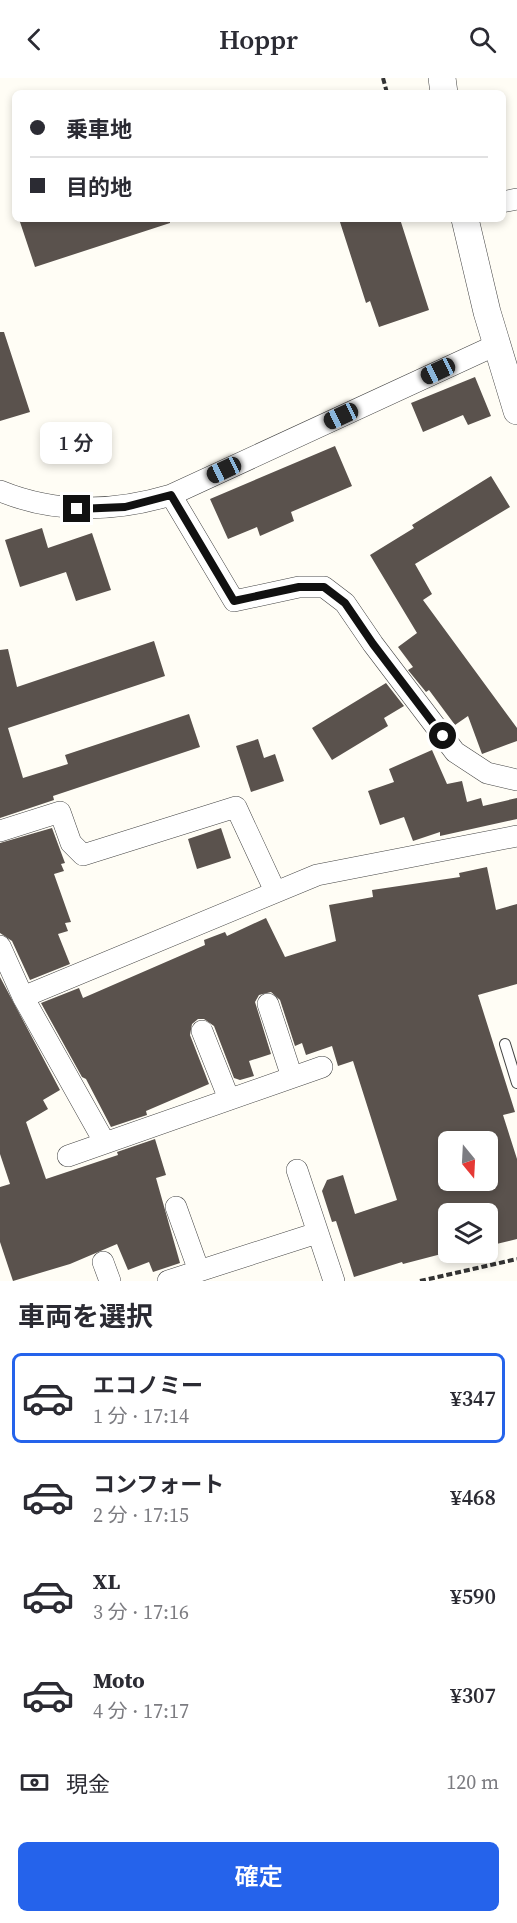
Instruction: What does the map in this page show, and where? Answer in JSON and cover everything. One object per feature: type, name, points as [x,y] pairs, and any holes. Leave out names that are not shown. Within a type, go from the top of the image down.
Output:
[{"type":"street","points":[[466,222],[496,345],[517,411]]},
{"type":"street","points":[[0,491],[30,501],[77,509],[125,507],[171,495],[496,345]]},
{"type":"street","points":[[171,495],[234,601],[299,587],[324,587],[345,603],[373,644],[455,752],[487,773],[517,780]]},
{"type":"street","points":[[0,831],[60,812],[71,843],[83,855],[236,807],[275,891]]},
{"type":"street","points":[[23,997],[317,875],[517,836]]},
{"type":"street","points":[[0,946],[23,997],[105,1143]]},
{"type":"street","points":[[268,1004],[292,1077]]},
{"type":"street","points":[[202,1031],[229,1099]]},
{"type":"street","points":[[68,1156],[322,1067]]},
{"type":"street","points":[[297,1170],[334,1281]]},
{"type":"street","points":[[176,1207],[215,1272]]},
{"type":"street","points":[[168,1281],[215,1272],[317,1233]]},
{"type":"lane","points":[[505,1044],[517,1083]]},
{"type":"path","points":[[420,1281],[517,1259]]},
{"type":"building","points":[[20,222],[170,222],[170,223],[35,267]]},
{"type":"building","points":[[340,222],[401,222],[429,310],[379,327],[370,301],[366,303]]},
{"type":"building","points":[[0,332],[4,332],[30,412],[0,421]]},
{"type":"building","points":[[475,377],[491,416],[468,425],[463,415],[423,432],[411,403]]},
{"type":"building","points":[[335,446],[352,486],[291,512],[294,521],[260,536],[257,527],[228,539],[210,499]]},
{"type":"building","points":[[491,476],[510,507],[415,564],[432,594],[423,600],[517,728],[517,741],[482,754],[468,716],[455,725],[429,690],[426,692],[408,670],[413,667],[398,647],[417,633],[370,555],[414,528],[412,525]]},
{"type":"building","points":[[42,528],[48,548],[92,533],[111,590],[76,601],[66,572],[20,587],[5,540]]},
{"type":"building","points":[[154,641],[165,676],[8,728],[23,778],[68,764],[65,755],[189,714],[200,747],[53,796],[54,800],[0,818],[0,650],[8,649],[17,687]]},
{"type":"building","points":[[386,683],[404,706],[384,718],[388,726],[332,760],[312,728]]},
{"type":"building","points":[[258,739],[264,758],[275,754],[284,781],[251,792],[236,746]]},
{"type":"building","points":[[432,750],[447,784],[462,781],[467,802],[481,798],[483,806],[517,798],[517,819],[440,836],[440,832],[413,841],[404,817],[380,825],[368,791],[394,782],[389,769]]},
{"type":"building","points":[[52,828],[65,863],[61,864],[64,871],[54,874],[71,922],[65,923],[68,931],[58,934],[70,964],[30,980],[12,941],[0,933],[0,843]]},
{"type":"building","points":[[221,828],[231,858],[197,869],[188,839]]},
{"type":"building","points":[[487,867],[496,910],[517,904],[517,984],[478,995],[515,1112],[503,1115],[517,1159],[517,1239],[498,1244],[498,1203],[438,1203],[438,1255],[403,1264],[402,1262],[354,1277],[336,1221],[332,1222],[322,1191],[327,1180],[343,1175],[355,1214],[397,1200],[353,1061],[338,1066],[332,1046],[306,1055],[302,1043],[295,1046],[280,1000],[271,992],[259,995],[255,1002],[271,1054],[249,1061],[254,1076],[240,1080],[234,1078],[214,1026],[204,1019],[198,1019],[192,1024],[190,1035],[209,1084],[146,1111],[147,1115],[111,1127],[86,1079],[82,1077],[41,1003],[79,988],[83,998],[205,945],[204,940],[225,932],[227,936],[266,918],[285,957],[336,941],[329,905],[373,897],[372,890],[460,877],[459,873]]},
{"type":"building","points":[[0,977],[60,1090],[43,1100],[48,1109],[26,1122],[46,1179],[118,1155],[117,1152],[155,1139],[166,1175],[156,1178],[180,1263],[153,1272],[149,1262],[128,1270],[117,1244],[70,1264],[13,1281],[0,1242],[0,1187],[10,1184],[0,1154]]},
{"type":"route","points":[[77,509],[125,507],[171,495],[234,601],[299,587],[324,587],[345,603],[443,736]]}]
